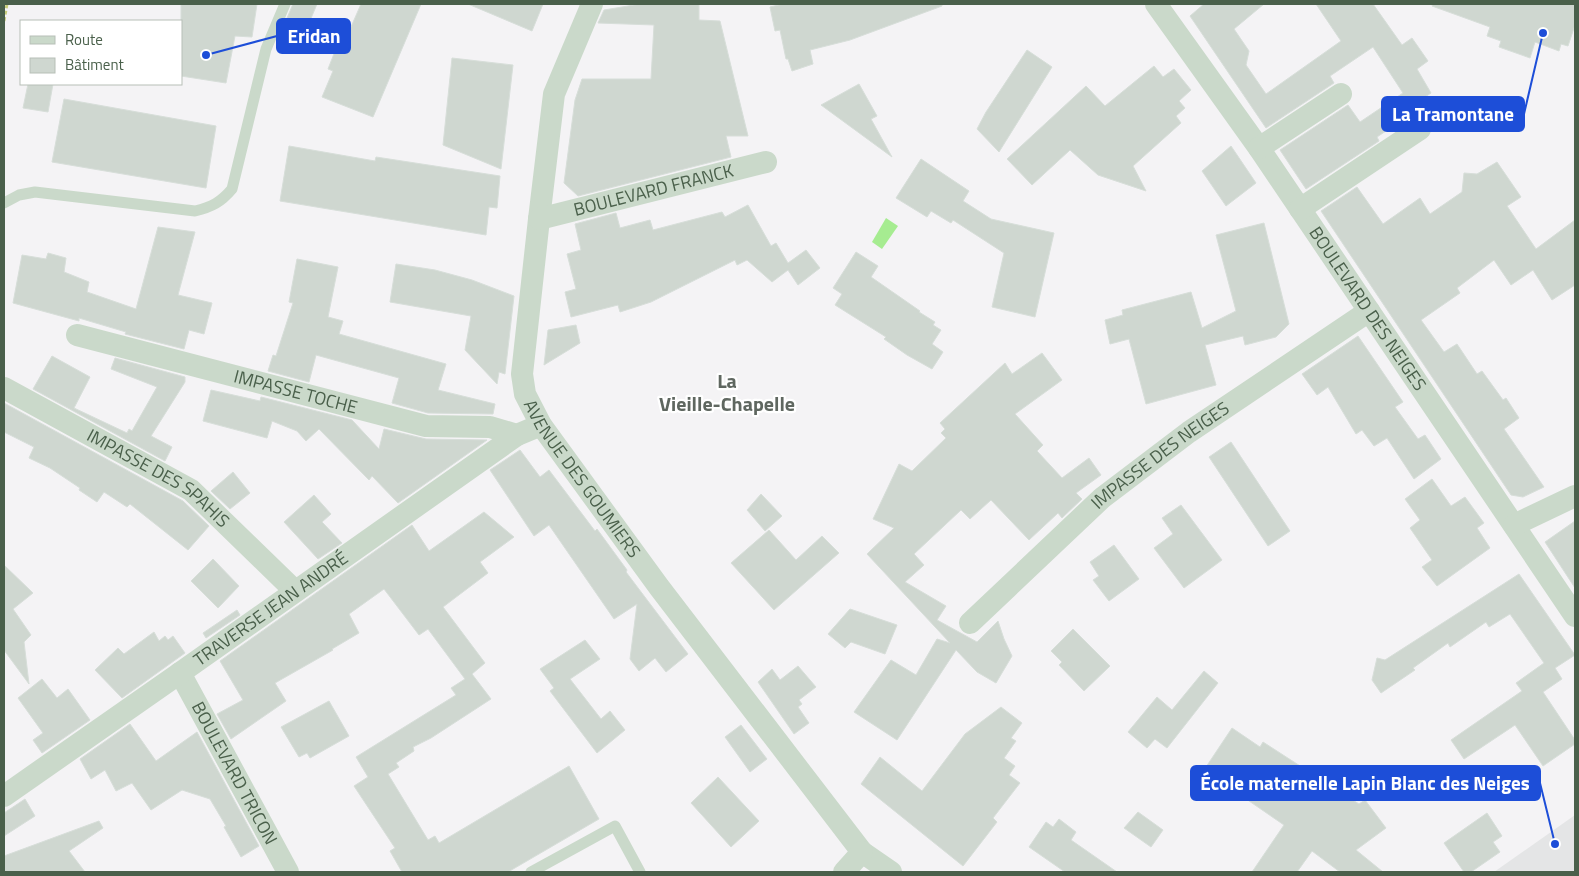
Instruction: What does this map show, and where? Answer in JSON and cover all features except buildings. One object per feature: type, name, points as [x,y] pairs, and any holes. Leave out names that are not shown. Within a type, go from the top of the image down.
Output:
[{"type":"street","name":"AVENUE DES GOUMIERS","points":[[592,4],[554,94],[538,219],[522,374],[525,394],[541,425],[659,587],[862,852],[891,872]]},
{"type":"street","name":"BOULEVARD DES NEIGES","points":[[1156,4],[1259,148],[1575,616]]},
{"type":"street","points":[[1259,148],[1341,94]]},
{"type":"street","points":[[1300,209],[1420,130]]},
{"type":"street","name":"BOULEVARD FRANCK","points":[[538,219],[766,162]]},
{"type":"street","name":"IMPASSE DES NEIGES","points":[[970,624],[1102,498],[1189,432],[1369,312]]},
{"type":"street","name":"IMPASSE TOCHE","points":[[77,335],[426,426],[490,427],[517,435]]},
{"type":"street","name":"IMPASSE DES SPAHIS","points":[[4,388],[191,490],[295,591]]},
{"type":"street","name":"TRAVERSE JEAN ANDRÉ","points":[[4,796],[517,435],[541,425]]},
{"type":"street","points":[[1514,525],[1575,496]]},
{"type":"street","name":"BOULEVARD TRICON","points":[[180,673],[288,872]]},
{"type":"street","points":[[844,872],[862,852]]},
{"type":"lane","points":[[4,204],[19,195],[36,192],[195,211],[211,208],[223,200],[232,189],[266,49],[285,4]]},
{"type":"lane","points":[[531,872],[615,826],[640,872]]},
{"type":"path","points":[[4,21],[7,4]]},
{"type":"shaded area","points":[[886,218],[898,226],[882,249],[872,242]]},
{"type":"shaded area","points":[[1575,815],[1575,872],[1494,872]]},
{"type":"place","name":"La Tramontane","points":[[1543,33]]},
{"type":"place","name":"Eridan","points":[[206,55]]},
{"type":"place","name":"École maternelle Lapin Blanc des Neiges","points":[[1555,844]]},
{"type":"district","name":"La Vieille-Chapelle","points":[[727,392]]}]
